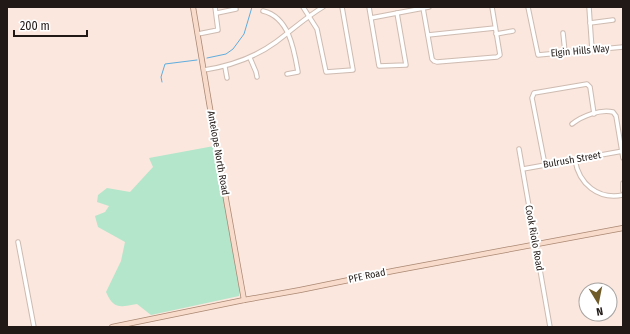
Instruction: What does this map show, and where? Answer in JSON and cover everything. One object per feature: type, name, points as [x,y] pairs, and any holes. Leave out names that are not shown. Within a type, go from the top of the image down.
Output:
[{"type":"main road","name":"Antelope North Road","points":[[193,7],[244,300]]},
{"type":"main road","name":"PFE Road","points":[[112,327],[393,271],[623,228]]},
{"type":"street","points":[[198,34],[218,30],[215,7]]},
{"type":"street","points":[[303,7],[310,16],[319,33],[326,72],[353,70],[342,7]]},
{"type":"street","points":[[204,70],[250,58],[267,48],[323,7]]},
{"type":"street","points":[[369,7],[379,66],[406,65],[397,13]]},
{"type":"street","points":[[371,18],[429,7]]},
{"type":"street","points":[[423,8],[434,62],[500,55],[492,7]]},
{"type":"street","name":"Elgin Hills Way","points":[[528,7],[538,54],[623,47]]},
{"type":"street","points":[[589,7],[592,50]]},
{"type":"street","points":[[216,13],[236,9]]},
{"type":"street","points":[[263,11],[275,16],[288,33],[294,47],[298,72],[287,74]]},
{"type":"street","points":[[590,23],[613,20]]},
{"type":"street","points":[[428,35],[495,28]]},
{"type":"street","points":[[496,34],[513,31]]},
{"type":"street","points":[[563,33],[565,52]]},
{"type":"street","points":[[250,58],[257,77]]},
{"type":"street","points":[[224,66],[227,78]]},
{"type":"street","points":[[545,165],[532,98],[534,93],[587,84],[590,87],[594,114]]},
{"type":"street","points":[[572,124],[582,117],[611,111],[615,113],[623,158]]},
{"type":"street","name":"Cook Riolo Road","points":[[519,149],[550,327]]},
{"type":"street","name":"Bulrush Street","points":[[523,169],[622,151]]},
{"type":"street","points":[[575,160],[580,176],[586,185],[602,195],[623,195]]},
{"type":"street","points":[[623,183],[623,191]]},
{"type":"street","points":[[18,242],[34,327]]},
{"type":"green space","points":[[214,146],[240,290],[239,296],[151,315],[137,304],[118,306],[112,302],[106,292],[121,261],[125,242],[98,227],[95,216],[105,212],[109,206],[97,202],[98,195],[107,188],[130,192],[153,167],[149,158]]},
{"type":"waterway","points":[[207,58],[226,54],[233,49],[244,34],[252,7]]},
{"type":"waterway","points":[[162,82],[161,77],[165,64],[197,60]]}]
